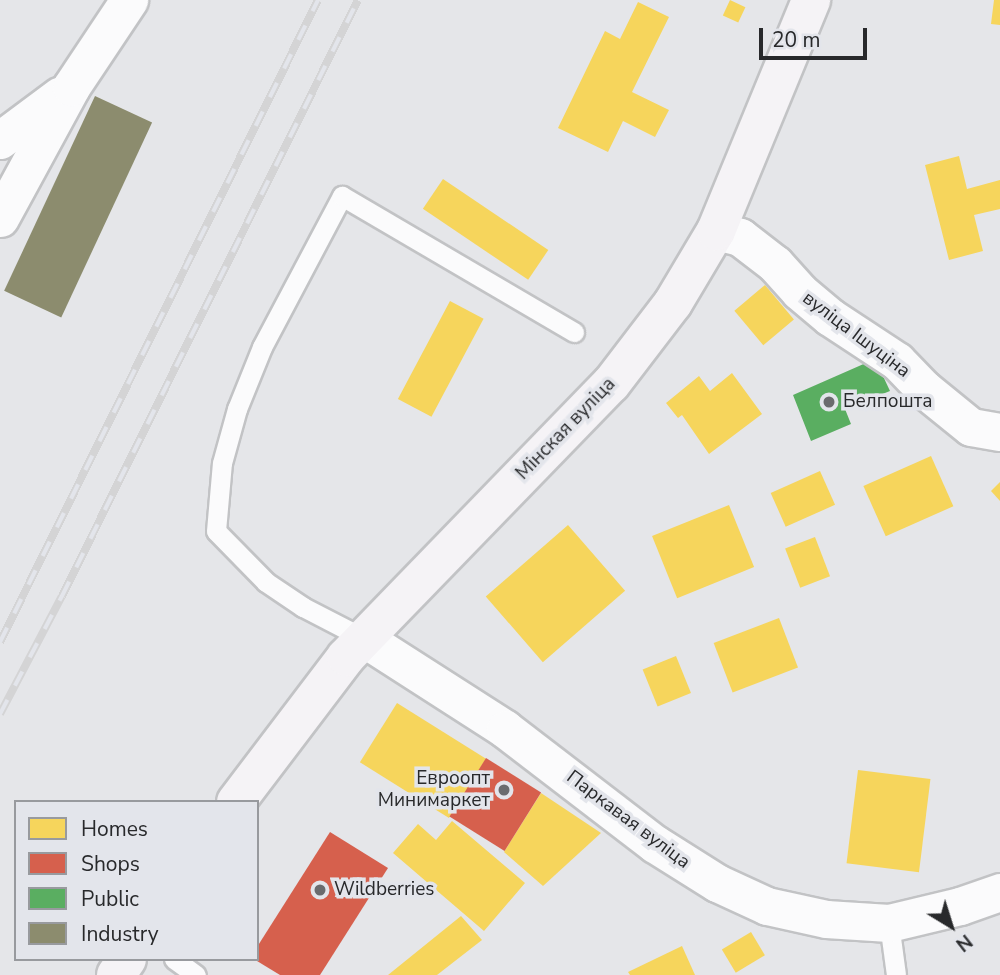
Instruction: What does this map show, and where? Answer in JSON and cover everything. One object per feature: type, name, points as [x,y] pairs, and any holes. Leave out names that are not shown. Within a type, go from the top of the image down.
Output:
[{"type":"street","points":[[0,218],[71,86],[129,0]]},
{"type":"street","name":"Мінская вуліца","points":[[238,800],[338,667],[611,384],[673,303],[716,231],[811,0]]},
{"type":"street","points":[[0,140],[71,86]]},
{"type":"street","name":"вуліца Ішуціна","points":[[716,231],[740,237],[775,264],[799,291],[830,317],[897,361],[924,389],[971,427],[1000,432]]},
{"type":"street","name":"Паркавая вуліца","points":[[365,639],[505,729],[655,844],[717,883],[767,905],[826,919],[889,923],[960,906],[1000,892]]},
{"type":"lane","points":[[365,639],[303,607],[266,582],[216,530],[222,463],[237,409],[262,347],[342,196],[574,332]]},
{"type":"lane","points":[[889,923],[896,975]]},
{"type":"lane","points":[[177,961],[195,975]]},
{"type":"building: Homes","points":[[730,0],[745,7],[738,23],[723,15]]},
{"type":"building: Homes","points":[[994,0],[1000,0],[1000,25],[991,24]]},
{"type":"building: Homes","points":[[638,2],[669,17],[632,92],[669,110],[655,137],[623,121],[608,152],[558,128],[605,31],[620,39]]},
{"type":"building: Homes","points":[[959,156],[967,189],[1000,180],[1000,209],[974,215],[983,251],[949,260],[925,165]]},
{"type":"building: Homes","points":[[443,179],[548,250],[528,280],[423,209]]},
{"type":"building: Homes","points":[[765,285],[794,319],[763,345],[734,311]]},
{"type":"building: Homes","points":[[450,301],[484,319],[431,417],[398,399]]},
{"type":"building: Homes","points":[[732,373],[762,414],[709,454],[682,415],[678,418],[666,403],[699,376],[710,391]]},
{"type":"building: Homes","points":[[931,456],[953,506],[886,536],[863,486]]},
{"type":"building: Homes","points":[[820,471],[835,505],[786,527],[771,493]]},
{"type":"building: Homes","points":[[1000,482],[1000,501],[991,491]]},
{"type":"building: Homes","points":[[729,505],[754,567],[677,598],[652,536]]},
{"type":"building: Homes","points":[[568,525],[625,591],[543,662],[486,597]]},
{"type":"building: Homes","points":[[815,537],[830,576],[800,588],[785,548]]},
{"type":"building: Homes","points":[[779,618],[798,667],[733,693],[714,643]]},
{"type":"building: Homes","points":[[676,656],[691,693],[658,707],[643,669]]},
{"type":"building: Homes","points":[[397,703],[486,759],[449,818],[360,762]]},
{"type":"building: Homes","points":[[858,770],[930,779],[919,872],[847,863]]},
{"type":"building: Homes","points":[[541,793],[601,833],[543,886],[504,852]]},
{"type":"building: Homes","points":[[452,821],[525,883],[484,931],[393,853],[418,824],[436,840]]},
{"type":"building: Homes","points":[[461,916],[482,940],[437,975],[388,975]]},
{"type":"building: Homes","points":[[751,932],[765,955],[736,973],[722,950]]},
{"type":"building: Homes","points":[[682,946],[695,975],[630,975],[628,972]]},
{"type":"building: Shops","points":[[486,758],[541,792],[505,851],[449,817]]},
{"type":"building: Shops","points":[[330,832],[388,868],[320,975],[280,975],[257,961],[259,944]]},
{"type":"building: Public","name":"Белпошта","points":[[875,359],[890,391],[845,409],[851,424],[811,441],[793,395]]},
{"type":"building: Industry","points":[[95,96],[152,123],[61,317],[4,291]]},
{"type":"railway","points":[[0,642],[318,0]]},
{"type":"railway","points":[[0,714],[62,596],[358,0]]},
{"type":"place","name":"Белпошта","points":[[829,402]]},
{"type":"place","name":"Евроопт Минимаркет","points":[[504,790]]},
{"type":"place","name":"Wildberries","points":[[320,890]]}]
